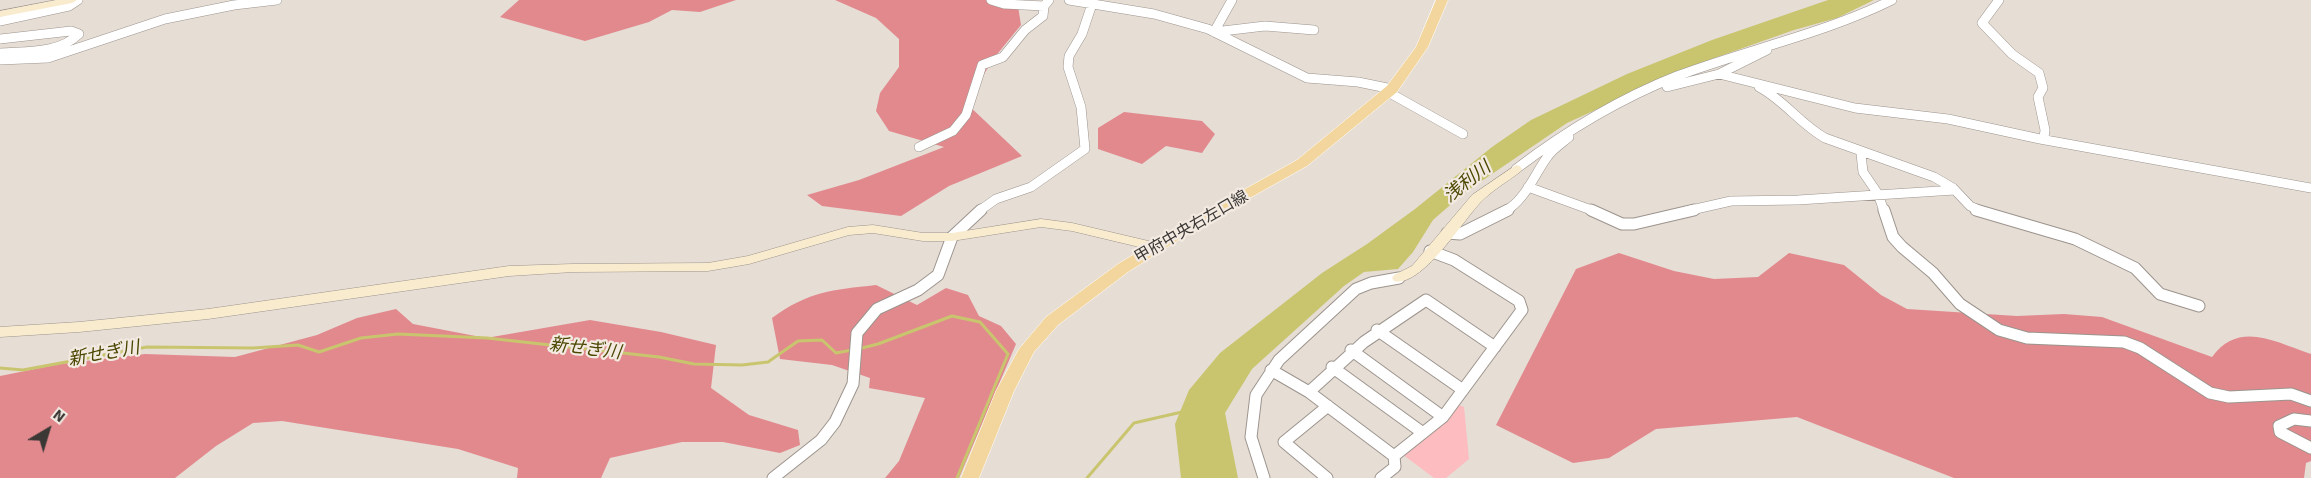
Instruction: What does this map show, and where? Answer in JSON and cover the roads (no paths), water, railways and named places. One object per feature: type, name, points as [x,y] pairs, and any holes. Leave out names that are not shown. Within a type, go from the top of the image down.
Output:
[{"type":"main road","name":"甲府中央右左口線","points":[[970,478],[1005,391],[1027,349],[1052,321],[1123,268],[1156,247],[1302,163],[1390,90],[1425,44],[1442,0]]},
{"type":"street","points":[[0,14],[72,0]]},
{"type":"street","points":[[0,21],[69,6],[78,0]]},
{"type":"street","points":[[0,60],[48,58],[165,19],[234,5],[277,0]]},
{"type":"street","points":[[919,147],[953,131],[966,115],[982,65],[1003,57],[1025,30],[1043,16],[1046,3],[1005,4],[991,0]]},
{"type":"street","points":[[1069,0],[1154,14],[1214,32],[1238,46],[1307,78],[1359,82],[1390,90],[1463,134]]},
{"type":"street","points":[[1263,478],[1251,437],[1256,395],[1279,360],[1356,289],[1371,283],[1399,278],[1417,268],[1477,198],[1567,132],[1646,90],[1701,67],[1841,23],[1892,0]]},
{"type":"street","points":[[1999,0],[1982,23],[2012,54],[2038,73],[2043,88],[2038,97],[2045,130],[2044,138]]},
{"type":"street","points":[[1214,32],[1228,1]]},
{"type":"street","points":[[773,478],[821,440],[835,422],[853,384],[857,333],[877,309],[918,290],[938,275],[952,237],[983,208],[996,199],[1031,188],[1085,149],[1081,107],[1068,67],[1069,56],[1082,34],[1092,4]]},
{"type":"street","points":[[1214,32],[1265,26],[1314,30]]},
{"type":"street","points":[[0,39],[71,31],[78,34],[75,39],[58,47],[0,53]]},
{"type":"street","points":[[1646,90],[1719,74],[1755,58],[1779,43]]},
{"type":"street","points":[[1719,74],[1855,108],[1878,109],[1960,121],[2040,139],[2311,188]]},
{"type":"street","points":[[1750,83],[1764,89],[1813,131],[1861,154],[1889,160],[1921,172],[1956,190],[1968,206],[1976,210],[2075,239],[2135,268],[2160,294],[2199,306]]},
{"type":"street","points":[[1447,232],[1460,234],[1510,209],[1528,187],[1549,154],[1572,135],[1567,132]]},
{"type":"street","points":[[1861,154],[1863,172],[1878,194],[1893,237],[1933,273],[1960,304],[1999,330],[2027,338],[2114,340],[2140,348],[2210,393],[2222,397],[2240,398],[2289,394],[2311,401]]},
{"type":"street","points":[[1528,187],[1580,205],[1622,225],[1731,201],[1798,200],[1956,190]]},
{"type":"street","points":[[0,332],[79,327],[208,314],[509,271],[708,267],[749,260],[848,231],[873,229],[923,237],[952,237],[1041,223],[1072,226],[1156,247]]},
{"type":"street","points":[[1394,456],[1443,417],[1522,310],[1519,301],[1454,260],[1430,251]]},
{"type":"street","points":[[1309,392],[1351,350],[1377,330],[1426,300],[1474,336],[1494,347]]},
{"type":"street","points":[[1377,330],[1463,390]]},
{"type":"street","points":[[1351,350],[1443,417]]},
{"type":"street","points":[[1332,367],[1423,433]]},
{"type":"street","points":[[1271,370],[1309,392],[1394,456],[1395,467],[1381,478]]},
{"type":"street","points":[[1327,478],[1284,442],[1328,406]]},
{"type":"street","points":[[2311,421],[2295,417],[2286,419],[2279,426],[2280,432],[2311,448]]},
{"type":"water","name":"浅利川","points":[[1828,0],[1874,0],[1837,18],[1794,30],[1689,67],[1567,123],[1464,193],[1433,220],[1413,252],[1398,269],[1364,272],[1344,286],[1252,369],[1225,413],[1238,478],[1181,478],[1175,424],[1189,390],[1220,353],[1322,273],[1415,209],[1492,147],[1531,120],[1627,74],[1712,40]]},
{"type":"waterway","name":"新せぎ川","points":[[858,349],[878,344],[952,316],[980,322],[1008,354],[957,478]]},
{"type":"waterway","name":"新せぎ川","points":[[0,368],[23,370],[147,347],[253,348],[298,345],[319,352],[361,338],[398,334],[487,338],[659,357],[694,364],[742,365],[768,362],[798,341],[822,340],[836,353],[852,350]]},
{"type":"waterway","name":"新せぎ川","points":[[1087,478],[1134,423],[1182,412]]}]
